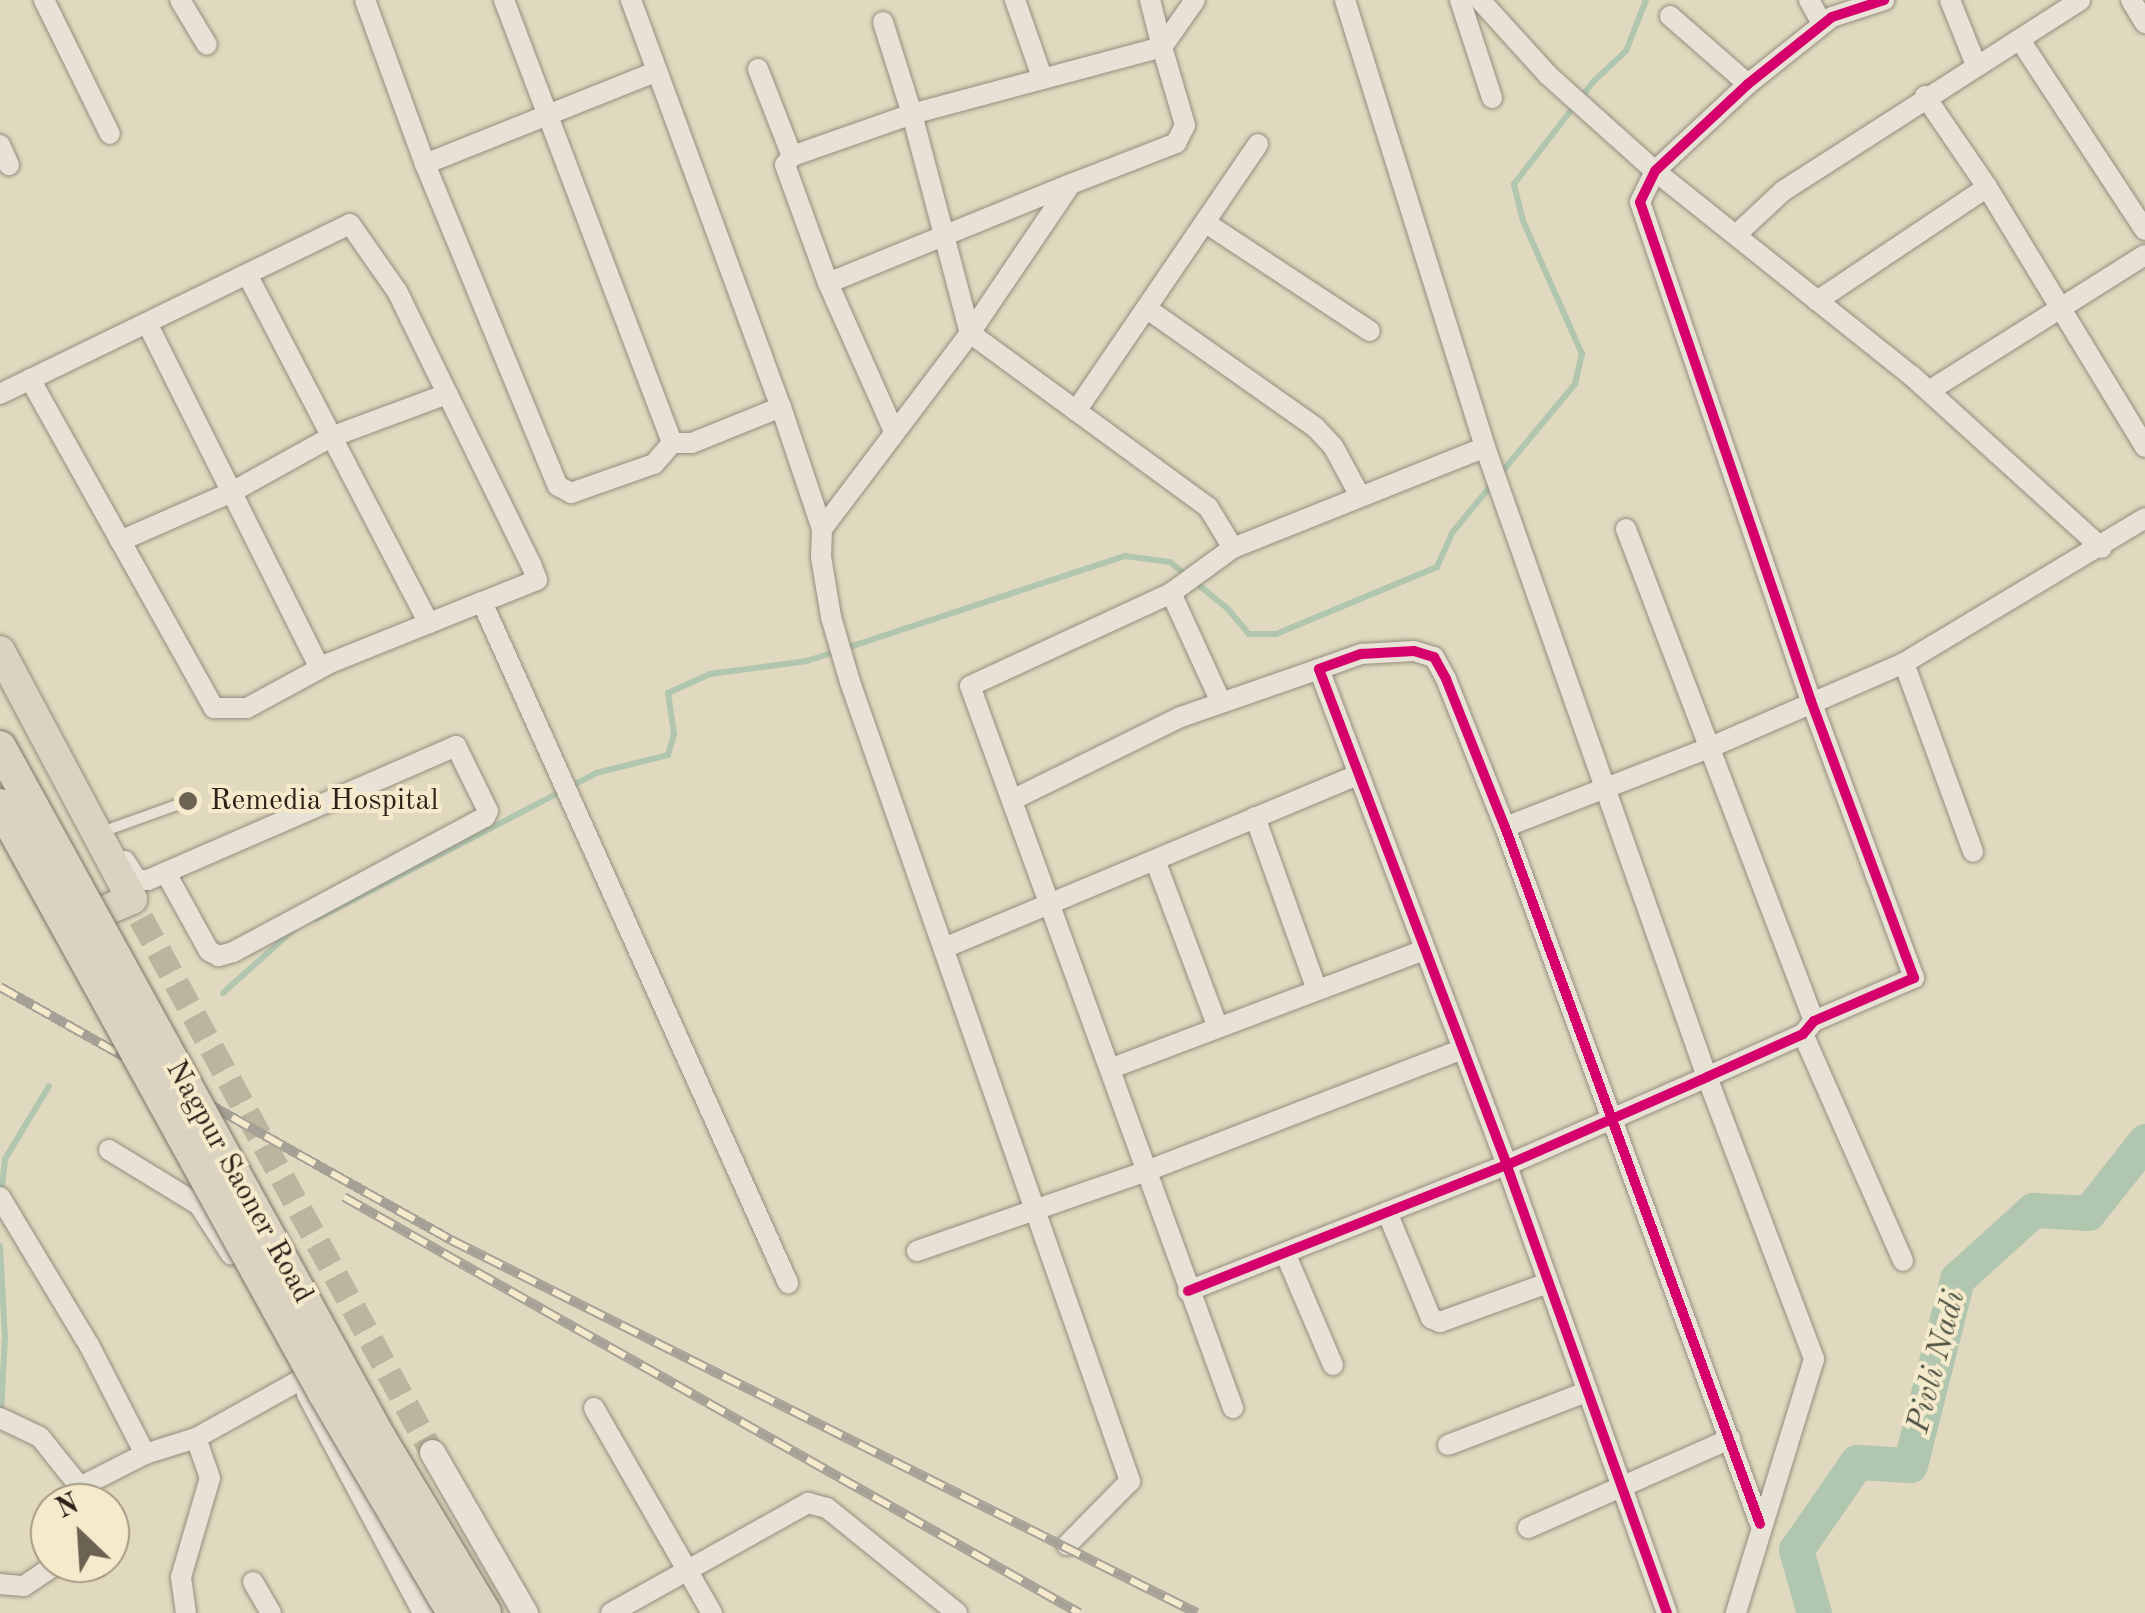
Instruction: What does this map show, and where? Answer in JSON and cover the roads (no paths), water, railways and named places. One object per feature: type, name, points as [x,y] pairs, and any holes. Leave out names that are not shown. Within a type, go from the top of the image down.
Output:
[{"type":"highway","name":"Nagpur Saoner Road","points":[[0,747],[372,1424],[485,1613]]},
{"type":"highway","name":"Nagpur Saoner Road","points":[[0,805],[324,1393],[453,1613]]},
{"type":"main road","points":[[0,652],[136,908],[60,930],[50,925],[0,836]]},
{"type":"street","points":[[44,0],[110,134]]},
{"type":"street","points":[[180,0],[206,45]]},
{"type":"street","points":[[365,0],[425,164],[558,486],[571,493],[654,464],[672,443],[692,442],[781,407]]},
{"type":"street","points":[[504,0],[544,114],[672,443]]},
{"type":"street","points":[[631,0],[781,407],[822,529],[821,557],[831,616],[850,682],[1130,1481],[1066,1545]]},
{"type":"street","points":[[1015,0],[1042,77]]},
{"type":"street","points":[[828,283],[1176,143],[1185,125],[1150,0]]},
{"type":"street","points":[[894,432],[828,283],[785,165],[792,156],[912,114],[1162,47],[1195,0]]},
{"type":"street","points":[[1344,0],[1485,447],[1707,1077],[1814,1359],[1760,1524],[1736,1613]]},
{"type":"street","points":[[1460,0],[1492,98]]},
{"type":"street","points":[[1480,0],[1548,75],[1655,171],[1929,391],[2102,548]]},
{"type":"street","points":[[1809,0],[1822,23]]},
{"type":"street","points":[[1188,1291],[1613,1119],[1914,978],[1812,701],[1640,202],[1655,171],[1748,84],[1822,23],[1884,0]]},
{"type":"street","points":[[1950,0],[1976,66]]},
{"type":"street","points":[[2131,0],[2145,23]]},
{"type":"street","points":[[1736,235],[1783,192],[1925,96],[2020,40],[2070,2]]},
{"type":"street","points":[[1670,16],[1748,84]]},
{"type":"street","points":[[883,22],[912,114],[970,333],[1208,507],[1234,548]]},
{"type":"street","points":[[2020,40],[2145,230]]},
{"type":"street","points":[[758,69],[792,156]]},
{"type":"street","points":[[425,164],[658,71]]},
{"type":"street","points":[[1925,96],[2062,306],[2145,447]]},
{"type":"street","points":[[1076,411],[1149,310],[1258,144]]},
{"type":"street","points":[[0,145],[9,165]]},
{"type":"street","points":[[822,529],[970,333],[1071,184]]},
{"type":"street","points":[[1817,300],[1987,187]]},
{"type":"street","points":[[1206,223],[1370,331]]},
{"type":"street","points":[[0,394],[30,379],[147,322],[350,224],[397,290],[537,580],[320,668],[247,708],[214,708],[30,379]]},
{"type":"street","points":[[1929,391],[2145,255]]},
{"type":"street","points":[[247,274],[429,623]]},
{"type":"street","points":[[1149,310],[1315,428],[1332,446],[1360,496]]},
{"type":"street","points":[[147,322],[320,668]]},
{"type":"street","points":[[120,541],[230,493],[331,437],[447,394]]},
{"type":"street","points":[[1233,1408],[970,686],[1171,592],[1234,548],[1485,447]]},
{"type":"street","points":[[1506,827],[1711,747],[1904,663],[2102,548],[2145,518]]},
{"type":"street","points":[[1626,528],[1711,747],[1808,1027],[1903,1261]]},
{"type":"street","points":[[1171,592],[1221,702]]},
{"type":"street","points":[[482,602],[788,1283]]},
{"type":"street","points":[[1012,800],[1221,702],[1361,654],[1414,651],[1434,657],[1506,827],[1760,1524]]},
{"type":"street","points":[[1904,663],[1973,852]]},
{"type":"street","points":[[1320,669],[1464,1049],[1667,1613]]},
{"type":"street","points":[[68,779],[96,803],[137,880],[142,882],[446,748],[456,746],[462,754],[488,811],[234,952],[219,956],[209,951],[166,873]]},
{"type":"street","points":[[944,948],[1359,774]]},
{"type":"street","points":[[1255,817],[1316,987]]},
{"type":"street","points":[[1155,860],[1217,1025]]},
{"type":"street","points":[[1112,1068],[1316,987],[1424,950]]},
{"type":"street","points":[[918,1251],[1144,1172],[1464,1049]]},
{"type":"street","points":[[109,1150],[198,1205],[232,1256],[424,1613]]},
{"type":"street","points":[[3,1201],[89,1345],[145,1454]]},
{"type":"street","points":[[1387,1212],[1431,1318],[1440,1322],[1548,1283]]},
{"type":"street","points":[[1285,1253],[1332,1365]]},
{"type":"street","points":[[100,1483],[145,1454],[196,1438],[300,1380]]},
{"type":"street","points":[[1448,1445],[1586,1392]]},
{"type":"street","points":[[594,1408],[712,1613]]},
{"type":"street","points":[[0,1418],[40,1437],[73,1483]]},
{"type":"street","points":[[186,1613],[181,1577],[210,1478],[196,1438]]},
{"type":"street","points":[[1528,1528],[1730,1439]]},
{"type":"street","points":[[432,1452],[524,1613]]},
{"type":"street","points":[[611,1613],[808,1504],[827,1508],[957,1613]]},
{"type":"street","points":[[0,1584],[24,1586],[30,1582]]},
{"type":"street","points":[[252,1582],[271,1613]]},
{"type":"lane","points":[[110,830],[188,802]]},
{"type":"waterway","points":[[1501,473],[1575,384],[1582,354],[1523,221],[1514,184],[1594,81],[1626,51],[1646,0]]},
{"type":"waterway","points":[[1196,583],[1227,608],[1249,634],[1276,634],[1437,567],[1452,533],[1493,483]]},
{"type":"waterway","points":[[316,919],[596,773],[668,755],[674,734],[668,693],[710,674],[807,661],[1125,556],[1170,562],[1186,575]]},
{"type":"waterway","points":[[223,993],[292,931]]},
{"type":"waterway","points":[[1,1193],[5,1159],[49,1086]]},
{"type":"waterway","name":"Pivli Nadi","points":[[1814,1613],[1796,1550],[1857,1462],[1910,1465],[1957,1279],[2033,1210],[2088,1213],[2145,1141]]},
{"type":"waterway","points":[[0,1246],[5,1337],[1,1413]]},
{"type":"tunnel","points":[[141,918],[432,1452]]},
{"type":"railway","points":[[0,987],[451,1240],[1197,1613]]},
{"type":"railway","points":[[344,1197],[1079,1613]]},
{"type":"place","name":"Remedia Hospital","points":[[188,801]]}]
